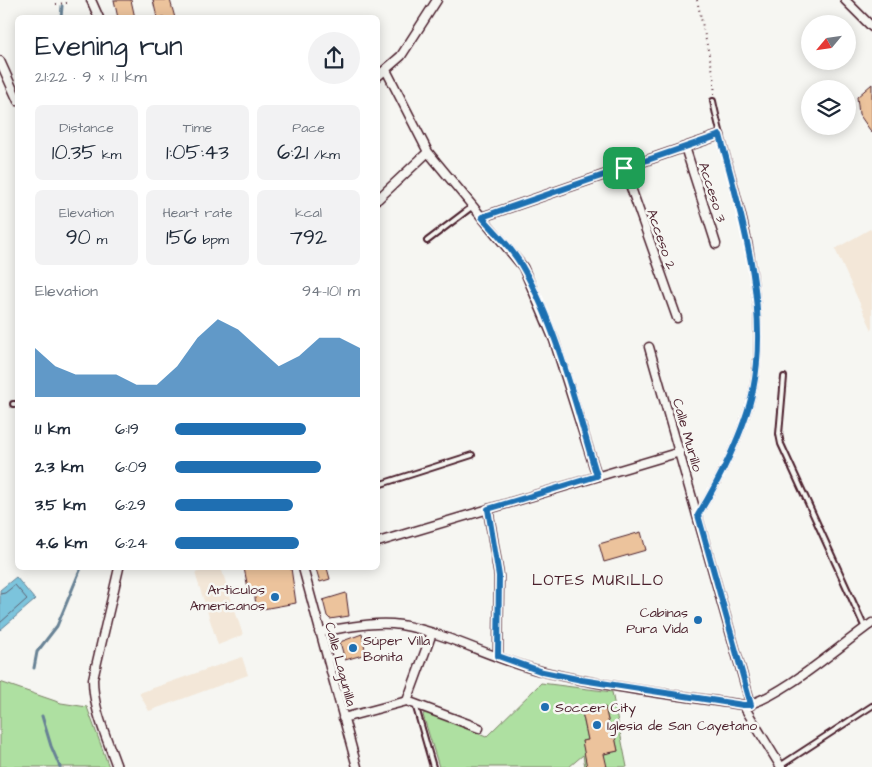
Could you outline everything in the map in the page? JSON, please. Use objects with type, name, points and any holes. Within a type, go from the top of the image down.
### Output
[{"type":"street","points":[[91,0],[98,15]]},
{"type":"street","points":[[380,74],[401,56],[437,0]]},
{"type":"street","points":[[845,0],[872,27]]},
{"type":"street","points":[[0,61],[15,94]]},
{"type":"street","points":[[386,70],[428,152],[523,267],[540,302],[557,349],[597,476]]},
{"type":"street","points":[[482,217],[720,135]]},
{"type":"street","name":"Acceso 3","points":[[685,147],[716,244]]},
{"type":"street","points":[[380,197],[428,152]]},
{"type":"street","name":"Acceso 2","points":[[624,168],[677,318]]},
{"type":"street","name":"Calle Murillo","points":[[649,347],[698,515],[747,705],[781,766]]},
{"type":"street","points":[[380,541],[680,452]]},
{"type":"street","points":[[488,509],[499,576],[498,656]]},
{"type":"street","points":[[117,767],[95,706],[93,679],[119,570]]},
{"type":"street","name":"Calle Lagunilla","points":[[303,570],[357,767]]},
{"type":"street","points":[[319,632],[371,624],[400,625],[432,633],[543,672],[582,680],[747,705],[793,682],[872,623]]},
{"type":"street","points":[[407,701],[432,633]]},
{"type":"street","points":[[342,718],[407,701],[479,728]]},
{"type":"lane","points":[[698,515],[727,461],[749,405],[755,376],[757,348],[755,289],[749,245],[712,101]]},
{"type":"lane","points":[[427,242],[473,206]]},
{"type":"lane","points":[[784,377],[779,434],[782,444],[865,628]]},
{"type":"lane","points":[[380,484],[472,455]]},
{"type":"lane","points":[[415,704],[433,767]]},
{"type":"lane","points":[[781,766],[872,706]]},
{"type":"path","points":[[697,0],[715,80],[712,101]]},
{"type":"path","points":[[56,4],[67,3]]},
{"type":"shaded area","points":[[870,229],[872,231],[872,330],[835,249]]},
{"type":"shaded area","points":[[204,570],[222,570],[243,635],[218,645],[195,573]]},
{"type":"shaded area","points":[[242,657],[248,675],[149,711],[139,693]]},
{"type":"green space","points":[[0,682],[61,703],[87,707],[109,767],[0,767]]},
{"type":"green space","name":"Soccer City","points":[[541,683],[612,692],[627,767],[585,767],[583,755],[569,767],[439,767],[423,715],[425,711],[486,737]],"holes":[[[605,707],[612,738],[615,738],[618,751],[586,758],[582,741],[588,740],[582,712]]]},
{"type":"water","points":[[16,577],[35,600],[0,630],[0,590]]},
{"type":"building","points":[[114,0],[131,0],[134,15],[117,15]]},
{"type":"building","points":[[153,0],[170,0],[174,15],[156,15]]},
{"type":"building","points":[[872,84],[872,133],[859,114],[857,97]]},
{"type":"building","points":[[641,532],[646,550],[604,562],[599,544]]},
{"type":"building","points":[[244,570],[291,570],[296,603],[257,610],[254,592],[249,593]]},
{"type":"building","points":[[316,570],[328,570],[330,579],[320,582]]},
{"type":"building","points":[[346,593],[349,616],[330,619],[327,616],[323,600]]},
{"type":"building","name":"Súper Villa Bonita","points":[[362,634],[366,654],[345,660],[340,642]]},
{"type":"building","name":"Iglesia de San Cayetano","points":[[605,707],[612,738],[615,737],[618,751],[604,754],[607,767],[587,767],[582,741],[588,740],[582,712]]},
{"type":"waterway","points":[[61,15],[62,6]]},
{"type":"waterway","points":[[34,668],[37,652],[57,626],[80,570]]},
{"type":"waterway","points":[[42,716],[60,767]]},
{"type":"place","name":"Articulos Americanos","points":[[275,597]]},
{"type":"place","name":"Cabinas Pura Vida","points":[[698,620]]},
{"type":"place","name":"Súper Villa Bonita","points":[[353,648]]},
{"type":"place","name":"Soccer City","points":[[545,707]]},
{"type":"place","name":"Iglesia de San Cayetano","points":[[597,725]]},
{"type":"district","name":"LOTES MURILLO","points":[[598,580]]},
{"type":"route","points":[[720,135],[742,214],[749,245],[755,289],[757,348],[753,390],[727,461],[708,500],[698,515],[751,705],[582,680],[543,672],[498,656],[499,576],[488,509],[597,476],[540,302],[523,267],[482,217],[624,168],[720,135]]}]
